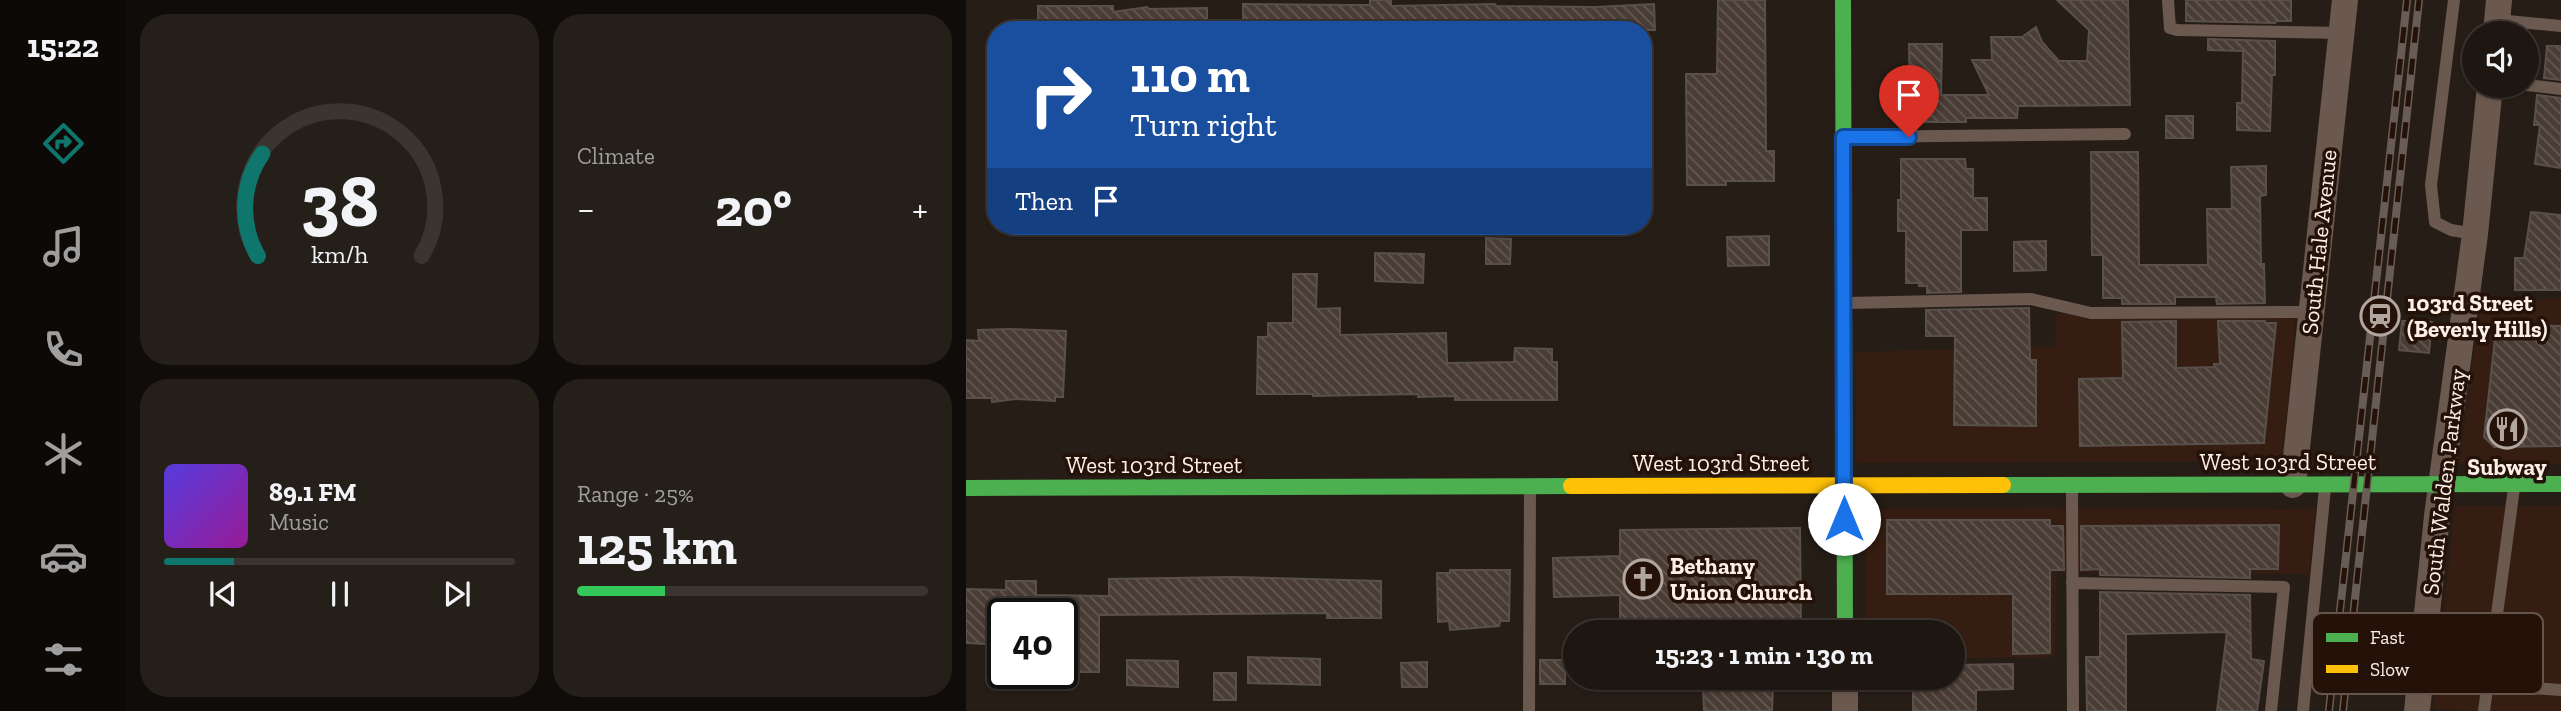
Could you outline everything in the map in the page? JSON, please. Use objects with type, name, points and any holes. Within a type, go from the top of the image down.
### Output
[{"type":"main road","points":[[1843,0],[1845,620]]},
{"type":"main road","name":"West 103rd Street","points":[[966,488],[2561,484]]},
{"type":"street","name":"South Hale Avenue","points":[[2293,485],[2345,0]]},
{"type":"street","name":"South Walden Parkway","points":[[2428,613],[2441,484],[2475,233],[2489,98]]},
{"type":"street","points":[[1845,690],[1845,711]]},
{"type":"lane","points":[[2168,0],[2170,28],[2177,30],[2342,33]]},
{"type":"lane","points":[[2454,0],[2431,185],[2432,209],[2435,222],[2451,230],[2475,233]]},
{"type":"lane","points":[[2497,18],[2561,26]]},
{"type":"lane","points":[[2539,86],[2561,89]]},
{"type":"lane","points":[[1843,137],[2125,134]]},
{"type":"lane","points":[[1843,303],[2031,299],[2091,313],[2311,312]]},
{"type":"lane","points":[[2313,613],[2326,484]]},
{"type":"lane","points":[[2498,613],[2515,484]]},
{"type":"lane","points":[[2072,485],[2073,711]]},
{"type":"lane","points":[[1529,711],[1530,486]]},
{"type":"lane","points":[[2072,583],[2284,587],[2271,711]]},
{"type":"lane","points":[[2303,711],[2312,622]]},
{"type":"lane","points":[[2543,689],[2561,690]]},
{"type":"shaded area","points":[[2481,299],[2561,299],[2561,464],[2459,464]]},
{"type":"shaded area","points":[[2056,314],[2296,314],[2282,461],[1856,463],[1855,352],[2055,347]]},
{"type":"shaded area","points":[[2455,506],[2561,506],[2561,711],[2462,711],[2433,708],[2435,694],[2543,694],[2543,613],[2443,613]]},
{"type":"shaded area","points":[[1866,509],[2316,509],[2309,574],[2056,572],[2055,657],[1965,658],[1965,620],[1866,620]]},
{"type":"building","points":[[1370,0],[1391,0],[1391,6],[1495,4],[1595,7],[1654,4],[1655,30],[1652,30],[1652,21],[1243,21],[1243,4],[1370,5]]},
{"type":"building","points":[[1718,0],[1765,0],[1766,151],[1774,151],[1774,181],[1726,181],[1726,185],[1687,185],[1686,74],[1717,74]]},
{"type":"building","points":[[2057,0],[2128,0],[2130,105],[2018,106],[2017,118],[1910,122],[1909,44],[1942,44],[1941,95],[1989,95],[1972,60],[1992,60],[1991,37],[2022,37],[2036,27],[2042,42],[2059,61],[2087,61],[2089,30]]},
{"type":"building","points":[[2186,0],[2291,0],[2291,21],[2186,21]]},
{"type":"building","points":[[1038,6],[1113,6],[1113,12],[1147,7],[1207,8],[1207,21],[1038,21]]},
{"type":"building","points":[[2208,39],[2275,41],[2270,131],[2237,130],[2237,103],[2242,103],[2243,51],[2208,50]]},
{"type":"building","points":[[2547,46],[2561,46],[2561,80],[2544,78]]},
{"type":"building","points":[[2539,95],[2561,98],[2561,168],[2535,164],[2540,125],[2534,125]]},
{"type":"building","points":[[2166,116],[2193,116],[2193,138],[2166,138]]},
{"type":"building","points":[[2091,152],[2138,152],[2139,265],[2208,265],[2207,209],[2232,209],[2231,167],[2266,166],[2266,195],[2260,196],[2261,264],[2264,264],[2265,303],[2217,304],[2216,297],[2175,297],[2175,304],[2122,304],[2122,298],[2103,298],[2103,255],[2092,255]]},
{"type":"building","points":[[1901,159],[1965,159],[1966,169],[1973,169],[1973,198],[1987,198],[1987,230],[1961,230],[1961,292],[1927,293],[1927,286],[1906,283],[1906,231],[1898,231]]},
{"type":"building","points":[[2531,212],[2561,215],[2561,290],[2515,290],[2515,258],[2524,258]]},
{"type":"building","points":[[1769,236],[1769,265],[1728,266],[1727,237]]},
{"type":"building","points":[[1486,238],[1511,239],[1510,264],[1486,264]]},
{"type":"building","points":[[2046,241],[2046,270],[2014,271],[2014,242]]},
{"type":"building","points":[[1375,253],[1424,254],[1423,283],[1375,281]]},
{"type":"building","points":[[1293,274],[1317,274],[1316,309],[1340,308],[1340,335],[1446,333],[1447,363],[1514,362],[1515,348],[1552,349],[1552,362],[1557,362],[1557,400],[1455,400],[1455,396],[1418,397],[1418,394],[1257,394],[1258,337],[1268,337],[1268,323],[1293,323]]},
{"type":"building","points":[[2029,308],[2030,360],[2036,360],[2036,426],[1954,425],[1955,336],[1926,336],[1926,310]]},
{"type":"building","points":[[2176,321],[2176,368],[2214,367],[2214,364],[2220,364],[2218,321],[2276,323],[2264,443],[2080,446],[2079,379],[2123,378],[2122,322]]},
{"type":"building","points":[[2402,321],[2432,322],[2429,353],[2399,350]]},
{"type":"building","points":[[2526,325],[2561,326],[2561,446],[2494,447],[2484,437],[2495,338],[2524,341]]},
{"type":"building","points":[[978,330],[1066,331],[1063,397],[1055,397],[1055,401],[1015,399],[992,402],[992,398],[966,398],[966,340],[979,341]]},
{"type":"building","points":[[1887,520],[2050,520],[2050,526],[2063,526],[2064,570],[2050,570],[2050,653],[2013,654],[2013,594],[1887,594]]},
{"type":"building","points":[[2279,525],[2278,569],[2250,569],[2250,578],[2100,575],[2100,569],[2081,570],[2081,526]]},
{"type":"building","points":[[1800,528],[1801,620],[1620,620],[1620,595],[1554,597],[1553,558],[1620,556],[1620,530]]},
{"type":"building","points":[[1450,570],[1510,570],[1509,621],[1500,621],[1499,626],[1450,630],[1449,621],[1438,622],[1437,573],[1450,573]]},
{"type":"building","points":[[1232,577],[1381,581],[1381,618],[1327,618],[1327,613],[1099,615],[1099,672],[1078,672],[1078,598],[987,598],[986,644],[966,643],[966,589],[1006,590],[1006,581],[1036,581],[1036,595],[1109,596],[1109,579]]},
{"type":"building","points":[[2100,592],[2250,595],[2251,659],[2264,661],[2257,711],[2217,711],[2227,632],[2126,634],[2126,711],[2087,711],[2086,657],[2100,657]]},
{"type":"building","points":[[1248,657],[1320,659],[1320,685],[1248,683]]},
{"type":"building","points":[[1127,660],[1178,661],[1178,687],[1127,685]]},
{"type":"building","points":[[1540,660],[1563,660],[1563,684],[1540,684]]},
{"type":"building","points":[[1427,662],[1427,687],[1402,687],[1401,663]]},
{"type":"building","points":[[2013,664],[2013,689],[1976,690],[1976,711],[1913,711],[1913,690],[1965,690],[1965,665]]},
{"type":"building","points":[[1214,673],[1236,673],[1236,700],[1214,700]]},
{"type":"building","points":[[1703,690],[1773,690],[1772,711],[1704,711]]},
{"type":"railway","points":[[2340,613],[2407,0]]},
{"type":"railway","points":[[2353,613],[2419,0]]},
{"type":"railway","points":[[2329,711],[2331,694]]},
{"type":"railway","points":[[2343,711],[2345,694]]},
{"type":"traffic: fast","points":[[1843,0],[1845,620]]},
{"type":"traffic: fast","points":[[2003,485],[2561,484]]},
{"type":"traffic: fast","points":[[966,488],[1571,486]]},
{"type":"traffic: slow","points":[[1571,486],[2003,485]]},
{"type":"place","name":"103rd Street (Beverly Hills)","points":[[2380,316]]},
{"type":"place","name":"Subway","points":[[2507,429]]},
{"type":"place","name":"Bethany Union Church","points":[[1643,579]]},
{"type":"route","points":[[1844,519],[1843,137],[1909,137]]}]
